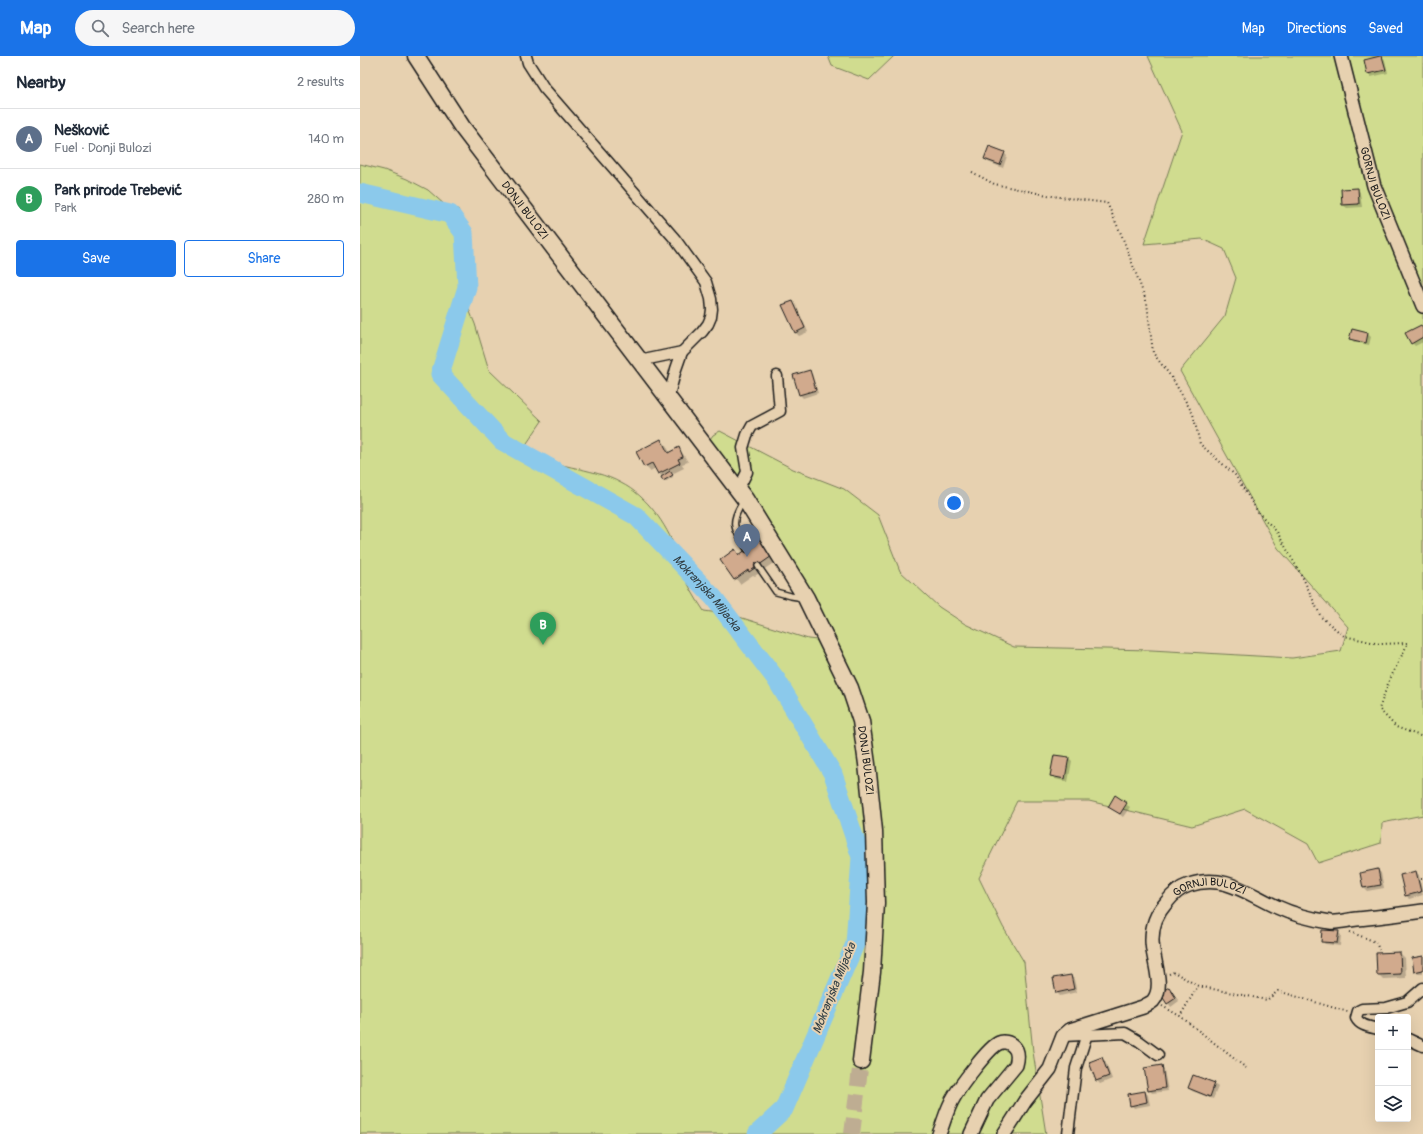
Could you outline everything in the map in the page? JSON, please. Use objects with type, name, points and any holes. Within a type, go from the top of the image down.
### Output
[{"type":"main road","name":"DONJI BULOZI","points":[[416,56],[462,127],[742,495],[806,598],[850,688],[861,721],[874,831],[876,902],[872,972],[861,1061]]},
{"type":"street","points":[[526,56],[528,63],[544,88],[675,239],[706,282],[711,299],[711,317],[702,332],[682,352],[668,399]]},
{"type":"street","name":"GORNJI BULOZI","points":[[1341,56],[1374,186],[1423,306]]},
{"type":"street","points":[[640,361],[682,352]]},
{"type":"street","points":[[742,495],[746,472],[743,448],[747,435],[752,426],[780,411],[777,376]]},
{"type":"street","name":"GORNJI BULOZI","points":[[1153,1001],[1158,986],[1152,938],[1154,924],[1158,912],[1167,901],[1178,890],[1187,885],[1198,882],[1224,882],[1301,917],[1332,922],[1423,911]]},
{"type":"street","points":[[1375,1028],[1360,1024],[1356,1018],[1358,1011],[1362,1009],[1386,1008],[1407,1002],[1423,988]]},
{"type":"street","points":[[1004,1134],[1025,1101],[1050,1069],[1063,1036],[1070,1030],[1143,1007],[1153,1001]]},
{"type":"street","points":[[1063,1036],[1125,1033],[1158,1055]]},
{"type":"street","points":[[1068,1134],[1076,1068],[1087,1034]]},
{"type":"street","points":[[1411,1040],[1423,1046]]},
{"type":"street","points":[[939,1134],[953,1098],[967,1078],[991,1049],[999,1042],[1008,1042],[1017,1051],[1018,1059],[1016,1065],[987,1100],[971,1134]]},
{"type":"lane","points":[[742,495],[734,522],[736,532],[747,549]]},
{"type":"lane","points":[[758,566],[776,592],[806,598]]},
{"type":"path","points":[[972,172],[994,184],[1052,196],[1107,203],[1122,236],[1147,303],[1153,354],[1172,378],[1193,414],[1200,444],[1236,475],[1258,512],[1277,532],[1303,578],[1321,617],[1344,636],[1380,644],[1408,643],[1389,681],[1379,709],[1396,728],[1423,737]]},
{"type":"path","points":[[1348,931],[1376,942],[1379,950]]},
{"type":"path","points":[[1158,977],[1174,972],[1198,986],[1267,1000],[1278,991],[1357,1015]]},
{"type":"path","points":[[1180,1016],[1198,986]]},
{"type":"path","points":[[1153,1001],[1180,1016],[1246,1068]]},
{"type":"green space","points":[[828,56],[894,56],[869,80],[832,66]]},
{"type":"green space","points":[[1148,56],[1423,56],[1423,815],[1382,823],[1381,843],[1318,863],[1308,844],[1245,809],[1192,826],[1089,801],[1017,801],[979,878],[1003,927],[1024,962],[1033,1052],[1046,1134],[360,1134],[360,164],[384,170],[407,179],[428,190],[445,205],[458,209],[464,223],[463,232],[468,246],[470,260],[468,280],[464,297],[475,324],[489,370],[542,421],[523,449],[534,456],[546,460],[609,477],[639,495],[647,503],[667,530],[677,553],[684,576],[704,611],[733,615],[808,639],[822,639],[796,583],[702,450],[713,435],[720,431],[793,469],[844,489],[878,515],[900,571],[939,607],[965,624],[1014,647],[1151,650],[1292,658],[1341,651],[1348,627],[1278,548],[1180,371],[1225,316],[1236,278],[1224,249],[1202,239],[1144,244],[1182,131]]},
{"type":"building","points":[[1382,56],[1386,70],[1367,74],[1364,60]]},
{"type":"building","points":[[989,146],[1005,152],[1000,165],[984,159]]},
{"type":"building","points":[[1358,188],[1359,204],[1342,205],[1341,189]]},
{"type":"building","points":[[793,301],[805,328],[795,333],[782,305]]},
{"type":"building","points":[[1421,325],[1423,329],[1423,337],[1411,344],[1405,333]]},
{"type":"building","points":[[1352,329],[1368,333],[1366,343],[1349,339]]},
{"type":"building","points":[[810,370],[816,390],[799,395],[793,375]]},
{"type":"building","points":[[661,439],[668,453],[679,447],[683,457],[678,459],[680,463],[658,474],[652,463],[644,467],[636,452]]},
{"type":"building","points":[[670,471],[673,475],[663,481],[661,477]]},
{"type":"building","points":[[763,537],[775,554],[749,572],[748,570],[734,580],[720,560],[735,549],[739,555]]},
{"type":"building","points":[[1054,755],[1069,757],[1065,779],[1050,776]]},
{"type":"building","points":[[1115,795],[1127,803],[1120,814],[1108,807]]},
{"type":"building","points":[[1378,869],[1381,885],[1363,888],[1360,873]]},
{"type":"building","points":[[1416,871],[1421,892],[1405,896],[1400,875]]},
{"type":"building","points":[[1322,930],[1339,931],[1337,943],[1321,942]]},
{"type":"building","points":[[1400,952],[1401,974],[1377,975],[1376,953]]},
{"type":"building","points":[[1423,956],[1423,970],[1414,972],[1412,958]]},
{"type":"building","points":[[1071,975],[1074,989],[1056,993],[1053,978]]},
{"type":"building","points":[[1169,987],[1176,998],[1167,1004],[1160,993]]},
{"type":"building","points":[[1102,1057],[1109,1076],[1096,1081],[1089,1062]]},
{"type":"building","points":[[1162,1065],[1165,1088],[1148,1091],[1144,1068]]},
{"type":"building","points":[[1193,1075],[1215,1083],[1210,1097],[1188,1088]]},
{"type":"building","points":[[1145,1091],[1147,1102],[1130,1106],[1128,1094]]},
{"type":"waterway","name":"Mokranjska Miljacka","points":[[360,193],[450,214],[464,233],[467,287],[440,374],[502,441],[636,516],[714,598],[776,679],[833,774],[861,857],[855,944],[784,1109],[757,1134]]},
{"type":"tunnel","points":[[852,1134],[861,1061]]},
{"type":"place","name":"Nešković","points":[[747,557]]},
{"type":"place","name":"Park prirode Trebević","points":[[543,645]]}]
